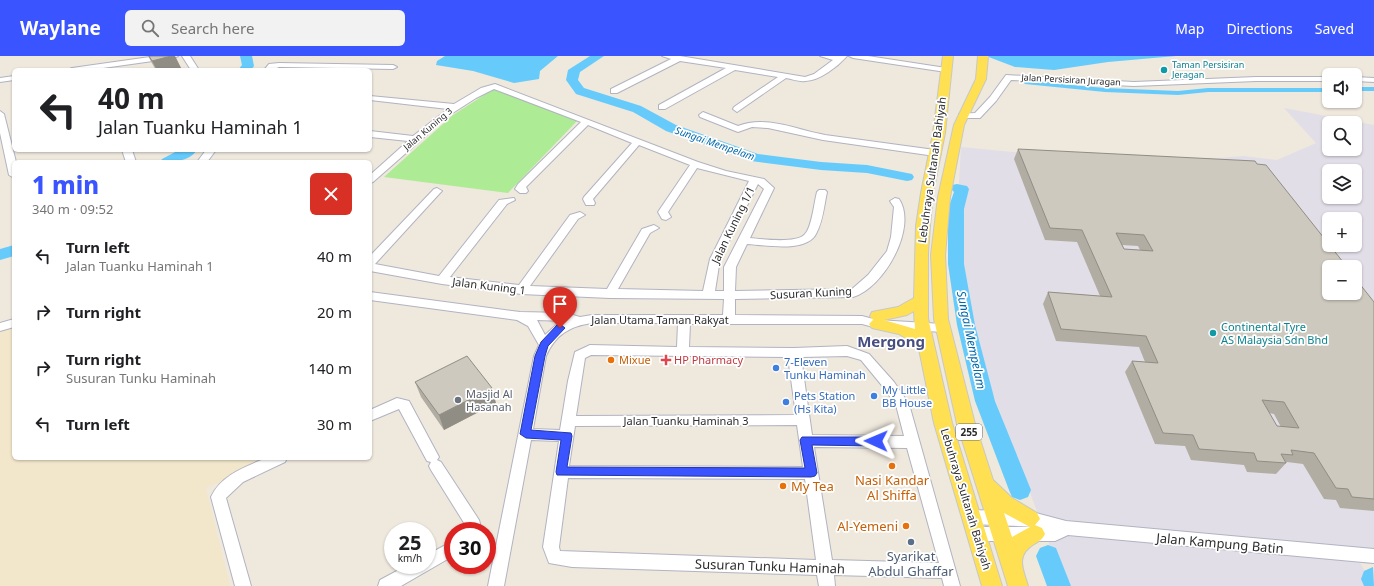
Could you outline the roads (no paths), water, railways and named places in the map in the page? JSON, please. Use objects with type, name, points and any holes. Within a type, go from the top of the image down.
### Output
[{"type":"main road","name":"Lebuhraya Sultanah Bahiyah","points":[[947,62],[932,175],[927,193],[921,253],[920,301],[926,347],[943,424],[992,586]]},
{"type":"main road","name":"Lebuhraya Sultanah Bahiyah","points":[[983,62],[979,83],[958,125],[949,179],[944,197],[938,255],[942,323],[966,424],[1015,577]]},
{"type":"main road","points":[[877,320],[902,311],[920,301]]},
{"type":"main road","points":[[877,320],[911,332],[926,347]]},
{"type":"main road","points":[[984,481],[1005,504],[1032,527],[1016,545],[1012,556],[1015,577]]},
{"type":"street","points":[[84,68],[174,56]]},
{"type":"street","points":[[186,56],[194,68]]},
{"type":"street","points":[[666,56],[797,79],[812,78],[817,76],[842,57]]},
{"type":"street","points":[[824,56],[842,57]]},
{"type":"street","points":[[853,56],[947,62]]},
{"type":"street","points":[[614,91],[679,58]]},
{"type":"street","points":[[270,68],[279,64],[393,67]]},
{"type":"street","points":[[662,107],[732,68]]},
{"type":"street","points":[[737,109],[784,77]]},
{"type":"street","name":"Jalan Persisiran Juragan","points":[[962,116],[979,115],[1009,77],[1095,83],[1174,83],[1256,79],[1322,79]]},
{"type":"street","points":[[0,80],[12,78]]},
{"type":"street","points":[[1362,79],[1374,80]]},
{"type":"street","name":"Jalan Kuning 3","points":[[372,176],[454,107],[491,87],[513,92],[586,122]]},
{"type":"street","points":[[372,98],[454,107]]},
{"type":"street","points":[[0,114],[12,166]]},
{"type":"street","points":[[703,115],[738,129],[751,124],[768,125],[823,137],[935,153]]},
{"type":"street","points":[[523,191],[520,189],[521,186],[586,122],[695,164],[763,182],[769,188],[730,267],[729,320]]},
{"type":"street","points":[[372,134],[415,139]]},
{"type":"street","points":[[590,203],[588,199],[638,141]]},
{"type":"street","points":[[666,217],[663,212],[695,164]]},
{"type":"street","name":"Jalan Kuning 1/1","points":[[708,295],[715,259],[755,180]]},
{"type":"street","points":[[372,261],[437,191]]},
{"type":"street","points":[[743,241],[795,243],[806,239],[812,232],[822,192]]},
{"type":"street","points":[[442,280],[503,202],[510,200]]},
{"type":"street","name":"Susuran Kuning","points":[[730,295],[845,294],[859,290],[886,263],[894,248],[899,207],[895,201]]},
{"type":"street","points":[[521,290],[574,217],[580,215]]},
{"type":"street","points":[[610,294],[650,229]]},
{"type":"street","name":"Jalan Kuning 1","points":[[372,267],[442,280],[521,290],[610,294],[730,295]]},
{"type":"street","points":[[372,296],[520,316],[566,317],[578,320]]},
{"type":"street","points":[[520,316],[532,323],[544,344]]},
{"type":"street","name":"Jalan Utama Taman Rakyat","points":[[496,586],[540,356],[544,344],[560,328],[578,320],[877,320],[942,323]]},
{"type":"street","points":[[684,320],[683,351],[794,353],[825,568],[826,586]]},
{"type":"street","points":[[0,327],[12,324]]},
{"type":"street","name":"Susuran Tunku Haminah","points":[[683,351],[590,350],[579,355],[551,547],[555,558],[572,560],[825,568],[950,579],[902,404],[889,385],[865,358],[857,354],[846,352],[794,353]]},
{"type":"street","points":[[372,415],[397,403],[404,405],[434,462],[472,522]]},
{"type":"street","name":"Jalan Tuanku Haminah 3","points":[[526,434],[568,428],[803,420]]},
{"type":"street","points":[[806,440],[913,442]]},
{"type":"street","points":[[243,586],[218,497],[223,489],[231,482],[276,460]]},
{"type":"street","points":[[561,472],[811,473]]},
{"type":"street","name":"Jalan Kampung Batin","points":[[974,525],[1032,527],[1055,534],[1066,528],[1374,556]]},
{"type":"street","points":[[386,586],[407,574]]},
{"type":"water","points":[[445,56],[558,56],[540,71],[539,79],[514,83],[473,71],[436,65],[437,61]]},
{"type":"water","points":[[986,56],[1176,56],[1108,62],[1054,70],[1015,67]]},
{"type":"waterway","points":[[246,56],[248,66],[246,68]]},
{"type":"waterway","name":"Sungai Mempelam","points":[[598,56],[574,70],[572,80],[580,91],[637,109],[671,128],[756,158],[821,166],[867,169],[907,177]]},
{"type":"waterway","points":[[1027,83],[1105,90],[1178,93],[1208,90],[1322,90]]},
{"type":"waterway","points":[[1362,89],[1374,89]]},
{"type":"waterway","points":[[171,160],[186,152]]},
{"type":"waterway","name":"Sungai Mempelam","points":[[957,188],[962,189],[956,209],[956,264],[966,325],[985,401],[1020,490]]},
{"type":"waterway","points":[[0,255],[12,251]]},
{"type":"waterway","name":"Sungai Mempelam","points":[[1048,556],[1059,586]]},
{"type":"place","name":"Taman Persisiran Jeragan","points":[[1164,70]]},
{"type":"place","name":"Continental Tyre AS Malaysia Sdn Bhd","points":[[1213,333]]},
{"type":"place","name":"Mixue","points":[[611,360]]},
{"type":"place","name":"HP Pharmacy","points":[[666,360]]},
{"type":"place","name":"7-Eleven Tunku Haminah","points":[[776,368]]},
{"type":"place","name":"My Little BB House","points":[[874,396]]},
{"type":"place","name":"Masjid Al Hasanah","points":[[458,400]]},
{"type":"place","name":"Pets Station (Hs Kita)","points":[[786,402]]},
{"type":"place","name":"Nasi Kandar Al Shiffa","points":[[892,466]]},
{"type":"place","name":"My Tea","points":[[783,486]]},
{"type":"place","name":"Al-Yemeni","points":[[906,526]]},
{"type":"place","name":"Syarikat Abdul Ghaffar","points":[[911,542]]},
{"type":"district","name":"Mergong","points":[[891,342]]}]
